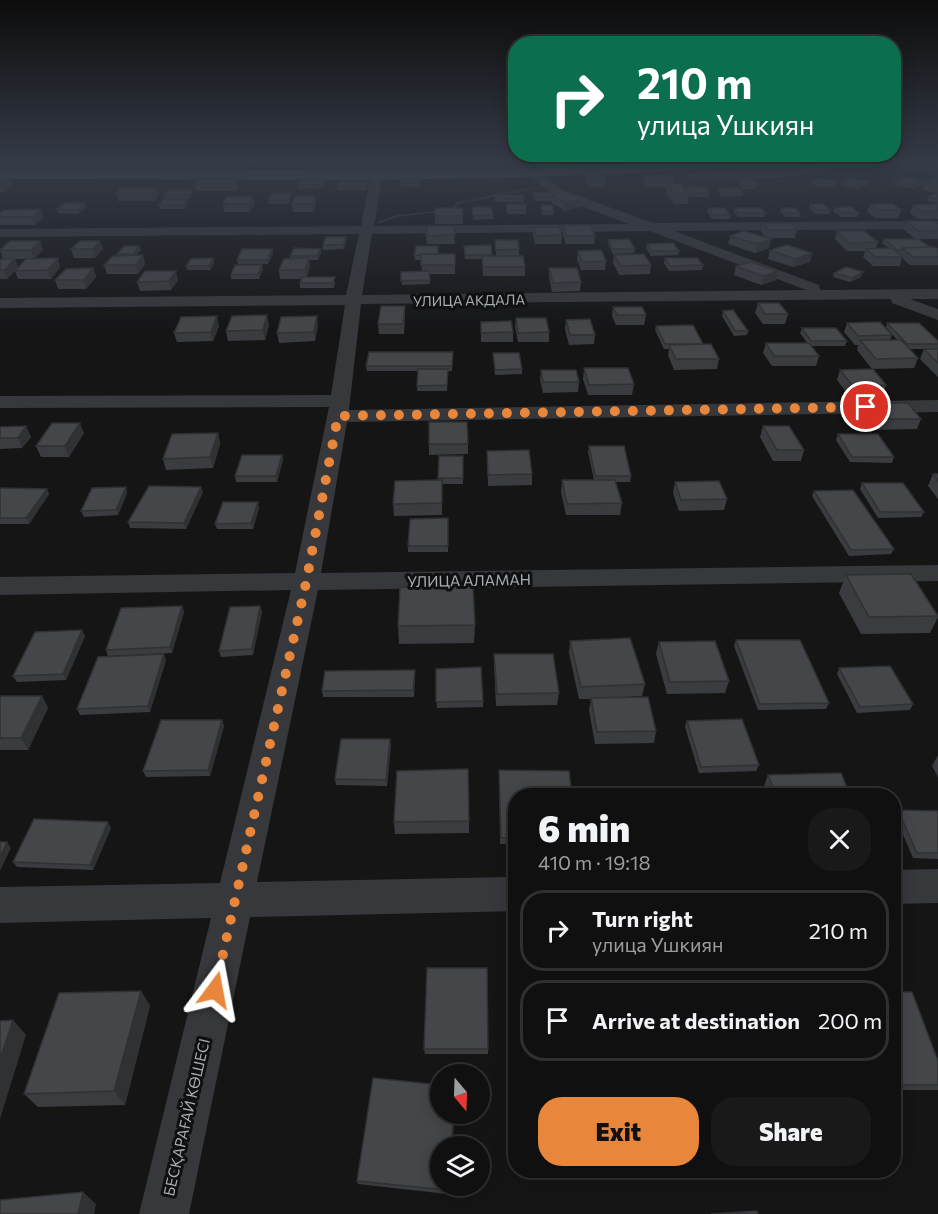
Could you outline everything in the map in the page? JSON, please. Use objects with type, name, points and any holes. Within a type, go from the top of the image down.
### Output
[{"type":"street","name":"БЕСҚАРАҒАЙ КӨШЕСІ","points":[[164,1214],[306,583],[339,409],[353,302],[368,218]]},
{"type":"street","points":[[624,218],[828,293]]},
{"type":"street","points":[[0,233],[938,225]]},
{"type":"street","name":"УЛИЦА АКДАЛА","points":[[0,303],[353,302],[828,293],[938,294]]},
{"type":"street","points":[[883,294],[938,315]]},
{"type":"street","points":[[0,402],[339,409],[938,406]]},
{"type":"street","name":"УЛИЦА АЛАМАН","points":[[0,586],[938,573]]},
{"type":"street","points":[[901,887],[938,886]]},
{"type":"street","points":[[0,905],[508,894]]},
{"type":"building","points":[[906,221],[934,221],[938,224],[938,231],[919,231]]},
{"type":"building","points":[[763,223],[791,223],[797,230],[769,230]]},
{"type":"building","points":[[563,225],[591,225],[595,236],[567,236]]},
{"type":"building","points":[[427,226],[454,226],[455,235],[426,236]]},
{"type":"building","points":[[534,227],[559,227],[562,235],[536,236]]},
{"type":"building","points":[[744,231],[771,239],[757,244],[730,236]]},
{"type":"building","points":[[837,231],[864,231],[878,242],[849,243]]},
{"type":"building","points":[[326,237],[346,237],[343,245],[323,245]]},
{"type":"building","points":[[629,239],[635,249],[613,249],[608,240]]},
{"type":"building","points":[[884,239],[918,239],[930,247],[897,250]]},
{"type":"building","points":[[495,240],[518,240],[519,249],[496,250]]},
{"type":"building","points":[[10,241],[40,241],[31,250],[0,250]]},
{"type":"building","points":[[80,241],[100,241],[93,249],[71,249]]},
{"type":"building","points":[[673,243],[679,251],[651,251],[647,244]]},
{"type":"building","points":[[491,245],[492,255],[465,255],[464,246]]},
{"type":"building","points":[[787,245],[812,253],[795,259],[770,250]]},
{"type":"building","points":[[124,246],[139,246],[133,254],[117,254]]},
{"type":"building","points":[[416,246],[438,246],[438,254],[414,255]]},
{"type":"building","points":[[935,247],[938,249],[938,257],[913,257],[902,248]]},
{"type":"building","points":[[294,248],[321,249],[317,256],[290,256]]},
{"type":"building","points":[[892,248],[903,257],[876,257],[866,249]]},
{"type":"building","points":[[242,249],[272,249],[268,260],[237,260]]},
{"type":"building","points":[[601,250],[606,261],[582,262],[578,251]]},
{"type":"building","points":[[421,254],[455,254],[455,265],[421,265]]},
{"type":"building","points":[[644,254],[651,265],[621,266],[614,255]]},
{"type":"building","points":[[143,255],[136,265],[104,265],[113,256]]},
{"type":"building","points":[[482,256],[523,256],[525,267],[483,267]]},
{"type":"building","points":[[58,258],[48,270],[15,271],[26,259]]},
{"type":"building","points":[[213,258],[209,266],[186,266],[191,259]]},
{"type":"building","points":[[309,258],[305,270],[279,270],[284,259]]},
{"type":"building","points":[[665,258],[697,258],[703,265],[670,266]]},
{"type":"building","points":[[0,259],[15,259],[4,270],[0,270]]},
{"type":"building","points":[[751,262],[778,271],[763,276],[736,266]]},
{"type":"building","points":[[235,265],[262,265],[258,274],[231,275]]},
{"type":"building","points":[[846,267],[863,272],[852,278],[834,273]]},
{"type":"building","points":[[93,268],[84,280],[55,280],[66,269]]},
{"type":"building","points":[[549,268],[577,268],[581,282],[553,283]]},
{"type":"building","points":[[145,271],[176,271],[169,281],[137,282]]},
{"type":"building","points":[[429,271],[430,280],[401,281],[401,272]]},
{"type":"building","points":[[302,277],[335,277],[333,283],[300,283]]},
{"type":"building","points":[[758,303],[779,303],[788,314],[765,314]]},
{"type":"building","points":[[381,306],[405,306],[403,324],[378,324]]},
{"type":"building","points":[[613,307],[642,307],[646,315],[617,315]]},
{"type":"building","points":[[733,310],[748,331],[735,331],[723,311]]},
{"type":"building","points":[[267,315],[263,330],[226,331],[232,316]]},
{"type":"building","points":[[217,316],[211,332],[174,333],[181,317]]},
{"type":"building","points":[[317,316],[314,332],[277,333],[281,317]]},
{"type":"building","points":[[516,318],[546,318],[549,332],[518,333]]},
{"type":"building","points":[[590,319],[595,335],[570,335],[566,320]]},
{"type":"building","points":[[511,321],[513,332],[481,333],[481,322]]},
{"type":"building","points":[[880,322],[892,335],[858,336],[847,323]]},
{"type":"building","points":[[887,323],[919,323],[938,341],[938,344],[907,344]]},
{"type":"building","points":[[693,325],[703,344],[665,344],[656,326]]},
{"type":"building","points":[[802,328],[836,328],[847,341],[811,341]]},
{"type":"building","points":[[860,340],[901,340],[918,358],[876,359]]},
{"type":"building","points":[[766,343],[809,343],[819,356],[774,356]]},
{"type":"building","points":[[711,344],[719,359],[676,359],[669,345]]},
{"type":"building","points":[[924,349],[938,349],[938,363]]},
{"type":"building","points":[[369,352],[453,352],[452,366],[366,366]]},
{"type":"building","points":[[493,353],[519,353],[522,369],[495,370]]},
{"type":"building","points":[[584,368],[628,368],[634,384],[589,385]]},
{"type":"building","points":[[418,369],[448,369],[447,385],[417,386]]},
{"type":"building","points":[[873,369],[886,385],[853,386],[840,370]]},
{"type":"building","points":[[541,370],[576,370],[579,382],[543,382]]},
{"type":"building","points":[[862,403],[908,403],[921,419],[874,419]]},
{"type":"building","points":[[429,422],[467,422],[468,444],[429,444]]},
{"type":"building","points":[[52,423],[80,423],[65,446],[36,446]]},
{"type":"building","points":[[26,426],[18,438],[0,438],[0,427]]},
{"type":"building","points":[[763,426],[789,426],[804,450],[777,450]]},
{"type":"building","points":[[218,433],[210,457],[163,459],[172,434]]},
{"type":"building","points":[[838,434],[878,434],[894,457],[852,457]]},
{"type":"building","points":[[589,446],[624,446],[631,476],[595,476]]},
{"type":"building","points":[[529,450],[532,474],[488,475],[487,451]]},
{"type":"building","points":[[242,455],[282,455],[276,476],[235,476]]},
{"type":"building","points":[[439,456],[463,456],[463,478],[438,478]]},
{"type":"building","points":[[442,480],[442,503],[393,504],[395,481]]},
{"type":"building","points":[[562,480],[615,480],[622,503],[567,504]]},
{"type":"building","points":[[719,481],[727,499],[681,500],[675,482]]},
{"type":"building","points":[[862,483],[903,483],[924,512],[880,512]]},
{"type":"building","points":[[149,486],[201,487],[184,523],[128,522]]},
{"type":"building","points":[[126,487],[116,510],[81,511],[92,488]]},
{"type":"building","points":[[0,488],[47,489],[26,518],[0,518]]},
{"type":"building","points":[[853,490],[894,549],[851,550],[814,491]]},
{"type":"building","points":[[223,502],[258,502],[251,523],[215,524]]},
{"type":"building","points":[[448,518],[448,546],[408,546],[410,519]]},
{"type":"building","points":[[911,574],[938,616],[869,617],[846,575]]},
{"type":"building","points":[[473,586],[475,625],[398,626],[400,587]]},
{"type":"building","points":[[182,606],[170,647],[106,650],[121,608]]},
{"type":"building","points":[[260,606],[252,649],[219,651],[230,607]]},
{"type":"building","points":[[82,630],[63,674],[13,676],[35,632]]},
{"type":"building","points":[[630,638],[645,684],[581,687],[570,641]]},
{"type":"building","points":[[736,640],[800,640],[829,703],[760,704]]},
{"type":"building","points":[[715,641],[729,681],[670,682],[659,642]]},
{"type":"building","points":[[164,654],[148,706],[77,709],[98,657]]},
{"type":"building","points":[[494,654],[553,654],[559,693],[497,694]]},
{"type":"building","points":[[890,666],[913,704],[860,707],[839,668]]},
{"type":"building","points":[[481,667],[483,701],[436,702],[436,669]]},
{"type":"building","points":[[415,670],[413,690],[322,691],[325,671]]},
{"type":"building","points":[[0,696],[42,696],[21,738],[0,738]]},
{"type":"building","points":[[648,697],[656,731],[597,732],[591,698]]},
{"type":"building","points":[[742,719],[759,765],[701,767],[687,721]]},
{"type":"building","points":[[161,720],[222,720],[208,770],[143,771]]},
{"type":"building","points":[[341,739],[390,739],[386,780],[335,779]]},
{"type":"building","points":[[468,769],[469,821],[394,822],[397,771]]},
{"type":"building","points":[[499,770],[569,771],[571,788],[508,788],[508,838],[501,838]]},
{"type":"building","points":[[841,773],[847,788],[773,788],[768,775]]},
{"type":"building","points":[[901,810],[938,811],[938,853],[917,853],[901,817]]},
{"type":"building","points":[[34,819],[108,822],[90,865],[13,862]]},
{"type":"building","points":[[0,842],[7,842],[0,857]]},
{"type":"building","points":[[427,968],[487,968],[488,1049],[424,1049]]},
{"type":"building","points":[[141,991],[114,1091],[24,1094],[59,993]]},
{"type":"building","points":[[901,992],[912,992],[938,1061],[938,1085],[901,1085]]},
{"type":"building","points":[[13,1020],[0,1059],[0,1021]]},
{"type":"building","points":[[373,1078],[430,1084],[430,1124],[453,1124],[452,1136],[430,1136],[430,1188],[357,1181]]},
{"type":"building","points":[[83,1192],[78,1214],[0,1214],[0,1200]]},
{"type":"building","points":[[757,1211],[758,1214],[711,1214]]},
{"type":"waterway","points":[[379,222],[392,218]]},
{"type":"route","points":[[215,990],[306,583],[338,416],[866,407]]}]
